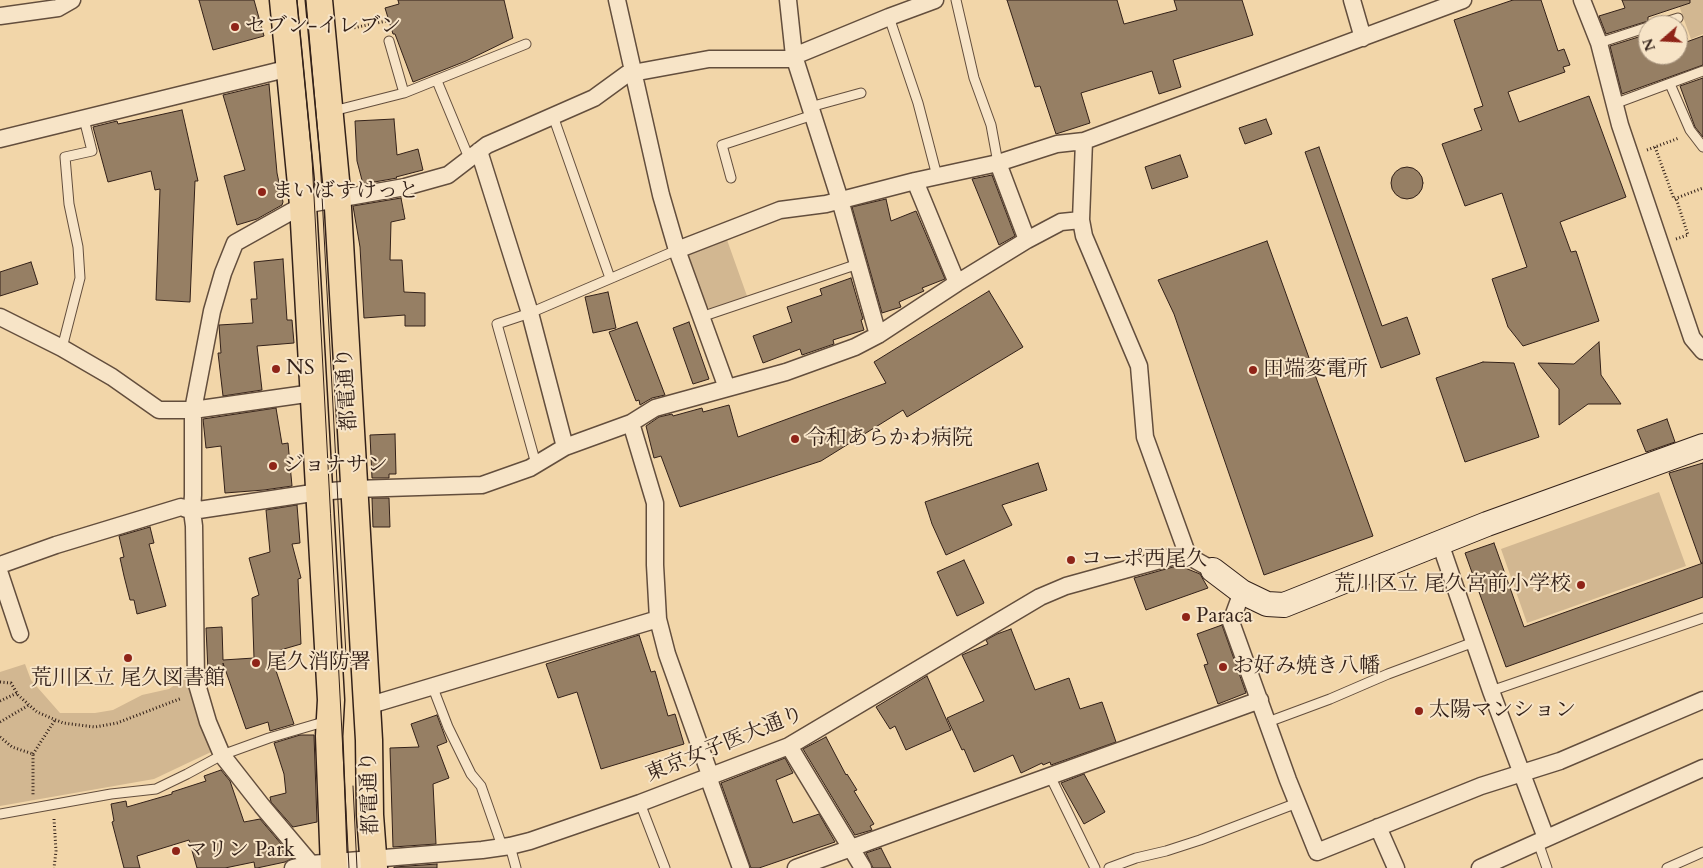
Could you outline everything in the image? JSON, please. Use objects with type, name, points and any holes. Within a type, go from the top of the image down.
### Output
[{"type":"main road","name":"都電通り","points":[[283,0],[303,205],[331,700],[326,865]]},
{"type":"main road","name":"都電通り","points":[[319,0],[337,198],[355,489],[374,863]]},
{"type":"street","points":[[0,16],[58,8],[72,0]]},
{"type":"street","points":[[617,0],[661,195],[677,250],[727,388]]},
{"type":"street","points":[[788,0],[794,56],[840,200],[878,335]]},
{"type":"street","points":[[326,865],[262,806],[222,755],[208,722],[196,681],[194,526],[192,511],[193,410],[212,311],[222,273],[235,244],[303,205],[404,187],[448,175],[486,145],[594,98],[633,72],[709,59],[787,59],[935,0]]},
{"type":"street","points":[[1352,0],[1363,38]]},
{"type":"street","points":[[677,250],[780,210],[826,204],[915,181],[998,163],[1058,144],[1084,141],[1463,0]]},
{"type":"street","points":[[1582,0],[1599,44],[1614,104],[1630,156],[1692,338],[1701,345]]},
{"type":"street","points":[[0,139],[290,68]]},
{"type":"street","points":[[1084,141],[1081,220],[1084,236],[1139,366],[1145,437],[1188,556],[1214,570],[1242,592],[1267,604],[1284,605],[1487,524],[1703,446]]},
{"type":"street","points":[[474,154],[530,312],[565,447]]},
{"type":"street","points":[[998,163],[1027,240]]},
{"type":"street","points":[[915,181],[957,282]]},
{"type":"street","points":[[0,565],[56,545],[181,508],[192,511],[319,492],[355,489],[482,485],[530,468],[565,447],[631,423],[655,408],[786,372],[856,347],[878,335],[957,282],[1027,240],[1061,222],[1081,220]]},
{"type":"street","points":[[0,317],[62,348],[112,377],[160,410],[193,410],[313,392]]},
{"type":"street","points":[[631,423],[655,504],[655,565],[658,619],[666,654],[708,769],[711,785],[741,868]]},
{"type":"street","points":[[1440,543],[1491,691],[1522,773],[1542,840]]},
{"type":"street","name":"東京女子医大通り","points":[[292,868],[374,863],[506,846],[530,841],[640,803],[789,746],[1040,597],[1066,586],[1171,557],[1188,556]]},
{"type":"street","points":[[0,574],[20,634]]},
{"type":"street","points":[[1242,592],[1231,622],[1297,803],[1317,852],[1480,786],[1560,761],[1703,700]]},
{"type":"street","points":[[367,706],[433,688],[658,619]]},
{"type":"street","points":[[796,868],[1260,700]]},
{"type":"street","points":[[789,746],[863,868]]},
{"type":"street","points":[[1480,868],[1703,768]]},
{"type":"street","points":[[1378,827],[1396,868]]},
{"type":"lane","points":[[956,0],[974,78],[991,125],[998,163]]},
{"type":"lane","points":[[889,17],[918,103],[937,176]]},
{"type":"lane","points":[[1599,44],[1638,31]]},
{"type":"lane","points":[[389,41],[404,93]]},
{"type":"lane","points":[[330,112],[404,93],[526,44]]},
{"type":"lane","points":[[1614,104],[1703,71]]},
{"type":"lane","points":[[437,81],[474,154]]},
{"type":"lane","points":[[1670,84],[1692,133],[1703,147]]},
{"type":"lane","points":[[732,178],[722,145],[861,93]]},
{"type":"lane","points":[[553,116],[610,278]]},
{"type":"lane","points":[[62,348],[80,278],[78,246],[69,204],[65,157],[92,151],[84,119]]},
{"type":"lane","points":[[536,464],[497,324],[677,250]]},
{"type":"lane","points":[[701,317],[858,264]]},
{"type":"lane","points":[[1491,691],[1703,618]]},
{"type":"lane","points":[[1268,722],[1474,642]]},
{"type":"lane","points":[[433,688],[448,727],[471,774],[481,786],[516,868]]},
{"type":"lane","points":[[0,814],[156,789],[222,755],[269,738],[330,721]]},
{"type":"lane","points":[[1050,776],[1095,868]]},
{"type":"lane","points":[[640,803],[665,868]]},
{"type":"lane","points":[[1109,868],[1136,858],[1200,840],[1297,803]]},
{"type":"lane","points":[[1542,840],[1547,868]]},
{"type":"lane","points":[[1667,868],[1703,852]]},
{"type":"path","points":[[341,30],[386,21]]},
{"type":"path","points":[[1630,156],[1692,133]]},
{"type":"path","points":[[1655,147],[1674,198],[1676,198],[1688,235],[1660,244]]},
{"type":"path","points":[[1676,198],[1703,188]]},
{"type":"path","points":[[0,682],[11,683],[17,693],[37,712],[63,723],[95,727],[117,723],[199,691]]},
{"type":"path","points":[[0,701],[17,693]]},
{"type":"path","points":[[0,722],[29,705]]},
{"type":"path","points":[[33,808],[33,754],[54,720]]},
{"type":"path","points":[[0,737],[12,747],[33,754]]},
{"type":"path","points":[[53,804],[56,851],[54,868]]},
{"type":"shaded area","points":[[1677,0],[1703,0],[1703,34],[1691,39],[1688,31],[1688,15],[1682,15]]},
{"type":"shaded area","points":[[726,237],[747,296],[711,309],[701,304],[683,256]]},
{"type":"shaded area","points":[[1659,492],[1686,566],[1527,623],[1501,549]]},
{"type":"shaded area","points":[[25,664],[31,680],[60,713],[95,713],[113,710],[142,695],[169,689],[188,676],[211,752],[154,779],[0,806],[0,672]]},
{"type":"building","points":[[199,0],[254,0],[264,36],[213,50]]},
{"type":"building","points":[[398,0],[504,0],[513,38],[466,61],[413,82],[395,34],[393,34],[385,8],[399,4]]},
{"type":"building","points":[[1007,0],[1117,0],[1124,24],[1177,10],[1174,0],[1242,0],[1253,35],[1173,60],[1181,87],[1159,94],[1152,71],[1081,93],[1090,123],[1056,134],[1040,86],[1035,87]]},
{"type":"building","points":[[1513,0],[1541,0],[1558,51],[1564,49],[1570,65],[1563,67],[1565,72],[1508,92],[1519,122],[1589,96],[1626,197],[1560,222],[1571,252],[1576,251],[1599,321],[1523,346],[1508,327],[1492,279],[1527,267],[1502,193],[1465,206],[1442,144],[1482,130],[1474,109],[1483,106],[1454,20]]},
{"type":"building","points":[[1622,0],[1690,0],[1690,3],[1654,15],[1638,15],[1638,24],[1606,34],[1599,16],[1625,8]]},
{"type":"building","points":[[1703,36],[1703,65],[1622,94],[1610,46],[1638,37],[1638,65],[1688,65],[1688,41]]},
{"type":"building","points":[[1703,78],[1703,137],[1695,127],[1680,86]]},
{"type":"building","points":[[269,84],[277,173],[283,202],[282,205],[257,219],[237,225],[224,176],[245,170],[223,95]]},
{"type":"building","points":[[182,110],[198,181],[195,181],[190,302],[156,300],[160,189],[155,190],[151,171],[108,182],[93,127],[117,121],[118,124]]},
{"type":"building","points":[[394,119],[397,155],[418,149],[423,170],[397,178],[363,184],[357,161],[355,121]]},
{"type":"building","points":[[1266,119],[1272,134],[1245,144],[1239,128]]},
{"type":"building","points":[[1319,147],[1382,326],[1407,317],[1420,354],[1381,368],[1305,152]]},
{"type":"building","points":[[1180,155],[1188,177],[1152,189],[1145,167]]},
{"type":"building","points":[[1407,167],[1419,171],[1423,183],[1419,195],[1407,199],[1395,195],[1391,183],[1395,171]]},
{"type":"building","points":[[992,175],[1015,236],[999,245],[972,179]]},
{"type":"building","points":[[401,198],[405,219],[391,222],[390,260],[402,260],[404,292],[425,293],[425,326],[405,326],[405,315],[364,318],[360,247],[353,206]]},
{"type":"building","points":[[886,199],[891,221],[916,211],[945,279],[922,288],[924,291],[899,302],[901,307],[882,313],[852,207]]},
{"type":"building","name":"田端変電所","points":[[1267,241],[1373,536],[1264,575],[1174,314],[1158,280]]},
{"type":"building","points":[[283,259],[287,320],[292,320],[294,343],[257,346],[262,390],[223,396],[218,353],[221,353],[219,325],[253,323],[251,299],[257,299],[254,262]]},
{"type":"building","points":[[31,262],[38,284],[0,296],[0,272]]},
{"type":"building","points":[[851,278],[863,319],[861,320],[864,330],[833,340],[834,344],[802,355],[800,349],[763,363],[753,336],[792,322],[787,307],[822,295],[820,289]]},
{"type":"building","points":[[989,291],[1023,347],[907,417],[903,410],[821,461],[680,507],[661,456],[654,458],[646,426],[659,417],[672,414],[673,416],[702,408],[703,412],[729,405],[738,437],[886,383],[874,362]]},
{"type":"building","points":[[608,292],[616,328],[593,333],[585,297]]},
{"type":"building","points":[[637,322],[665,395],[652,398],[640,405],[639,400],[636,401],[609,332]]},
{"type":"building","points":[[689,322],[709,379],[693,384],[673,328]]},
{"type":"building","points":[[1599,342],[1601,375],[1621,404],[1588,404],[1559,425],[1559,389],[1538,363],[1574,364]]},
{"type":"building","points":[[1483,362],[1514,363],[1539,437],[1465,462],[1436,378]]},
{"type":"building","points":[[276,408],[282,444],[288,443],[292,486],[225,493],[221,446],[206,448],[203,419]]},
{"type":"building","points":[[1667,419],[1675,442],[1646,452],[1637,430]]},
{"type":"building","points":[[395,434],[396,474],[389,474],[389,478],[372,478],[370,435]]},
{"type":"building","points":[[1038,463],[1047,490],[1002,505],[1012,525],[946,555],[932,524],[925,502]]},
{"type":"building","points":[[1703,463],[1703,562],[1701,563],[1669,473]]},
{"type":"building","points":[[372,498],[389,498],[390,527],[373,527]]},
{"type":"building","points":[[297,505],[300,543],[292,544],[301,578],[298,579],[301,644],[270,653],[294,724],[270,731],[268,722],[246,729],[223,663],[224,670],[208,671],[206,628],[222,627],[223,660],[254,658],[252,598],[259,595],[249,558],[270,552],[266,510]]},
{"type":"building","points":[[150,527],[154,543],[149,544],[166,606],[137,614],[134,600],[130,600],[124,576],[120,558],[124,557],[119,536]]},
{"type":"building","points":[[1494,543],[1524,627],[1703,563],[1703,597],[1506,667],[1465,553]]},
{"type":"building","points":[[964,560],[984,603],[957,616],[937,572]]},
{"type":"building","points":[[1180,566],[1200,574],[1208,588],[1146,610],[1134,578]]},
{"type":"building","points":[[1222,625],[1246,693],[1218,704],[1204,665],[1208,664],[1197,634]]},
{"type":"building","points":[[1011,629],[1035,690],[1069,678],[1080,709],[1102,702],[1116,742],[1051,765],[1050,762],[1043,765],[1042,763],[1021,773],[1013,755],[974,772],[947,718],[984,701],[962,655],[988,644],[986,640]]},
{"type":"building","points":[[639,635],[651,672],[655,671],[668,716],[675,714],[684,744],[601,769],[577,692],[558,698],[546,664]]},
{"type":"building","points":[[927,676],[951,730],[906,750],[895,726],[890,729],[876,707]]},
{"type":"building","points":[[437,715],[447,742],[437,746],[449,778],[433,784],[436,844],[393,847],[390,748],[419,747],[411,724]]},
{"type":"building","points":[[300,735],[314,735],[317,822],[293,827],[271,802],[270,797],[286,793],[284,774],[274,743]]},
{"type":"building","points":[[826,737],[846,775],[857,790],[854,791],[874,824],[870,826],[872,830],[855,835],[803,749]]},
{"type":"building","points":[[785,758],[793,773],[776,780],[793,823],[819,814],[835,842],[759,868],[751,868],[721,783]]},
{"type":"building","points":[[221,770],[230,781],[244,822],[260,819],[293,858],[285,862],[257,868],[255,868],[254,862],[225,868],[197,868],[189,840],[137,856],[140,868],[124,868],[112,822],[114,821],[111,804],[126,801],[127,807],[172,794],[172,792],[206,781],[204,776]]},
{"type":"building","points":[[1084,774],[1105,812],[1084,824],[1061,783]]},
{"type":"building","points":[[881,848],[891,868],[873,868],[866,853]]},
{"type":"building","points":[[437,864],[437,868],[394,868],[394,867]]},
{"type":"tram line","points":[[297,0],[312,158],[349,868]]},
{"type":"tram line","points":[[306,0],[320,157],[346,656]]},
{"type":"tram line","points":[[353,786],[357,868]]},
{"type":"place","name":"セブン-イレブン","points":[[235,27]]},
{"type":"place","name":"まいばすけっと","points":[[262,192]]},
{"type":"place","name":"NS","points":[[276,369]]},
{"type":"place","name":"田端変電所","points":[[1253,370]]},
{"type":"place","name":"令和あらかわ病院","points":[[795,439]]},
{"type":"place","name":"ジョナサン","points":[[273,466]]},
{"type":"place","name":"コーポ西尾久","points":[[1071,560]]},
{"type":"place","name":"荒川区立 尾久宮前小学校","points":[[1581,585]]},
{"type":"place","name":"Paraca","points":[[1186,617]]},
{"type":"place","name":"荒川区立 尾久図書館","points":[[128,658]]},
{"type":"place","name":"尾久消防署","points":[[256,663]]},
{"type":"place","name":"お好み焼き八幡","points":[[1223,667]]},
{"type":"place","name":"太陽マンション","points":[[1419,711]]},
{"type":"place","name":"マリン Park","points":[[176,851]]}]
